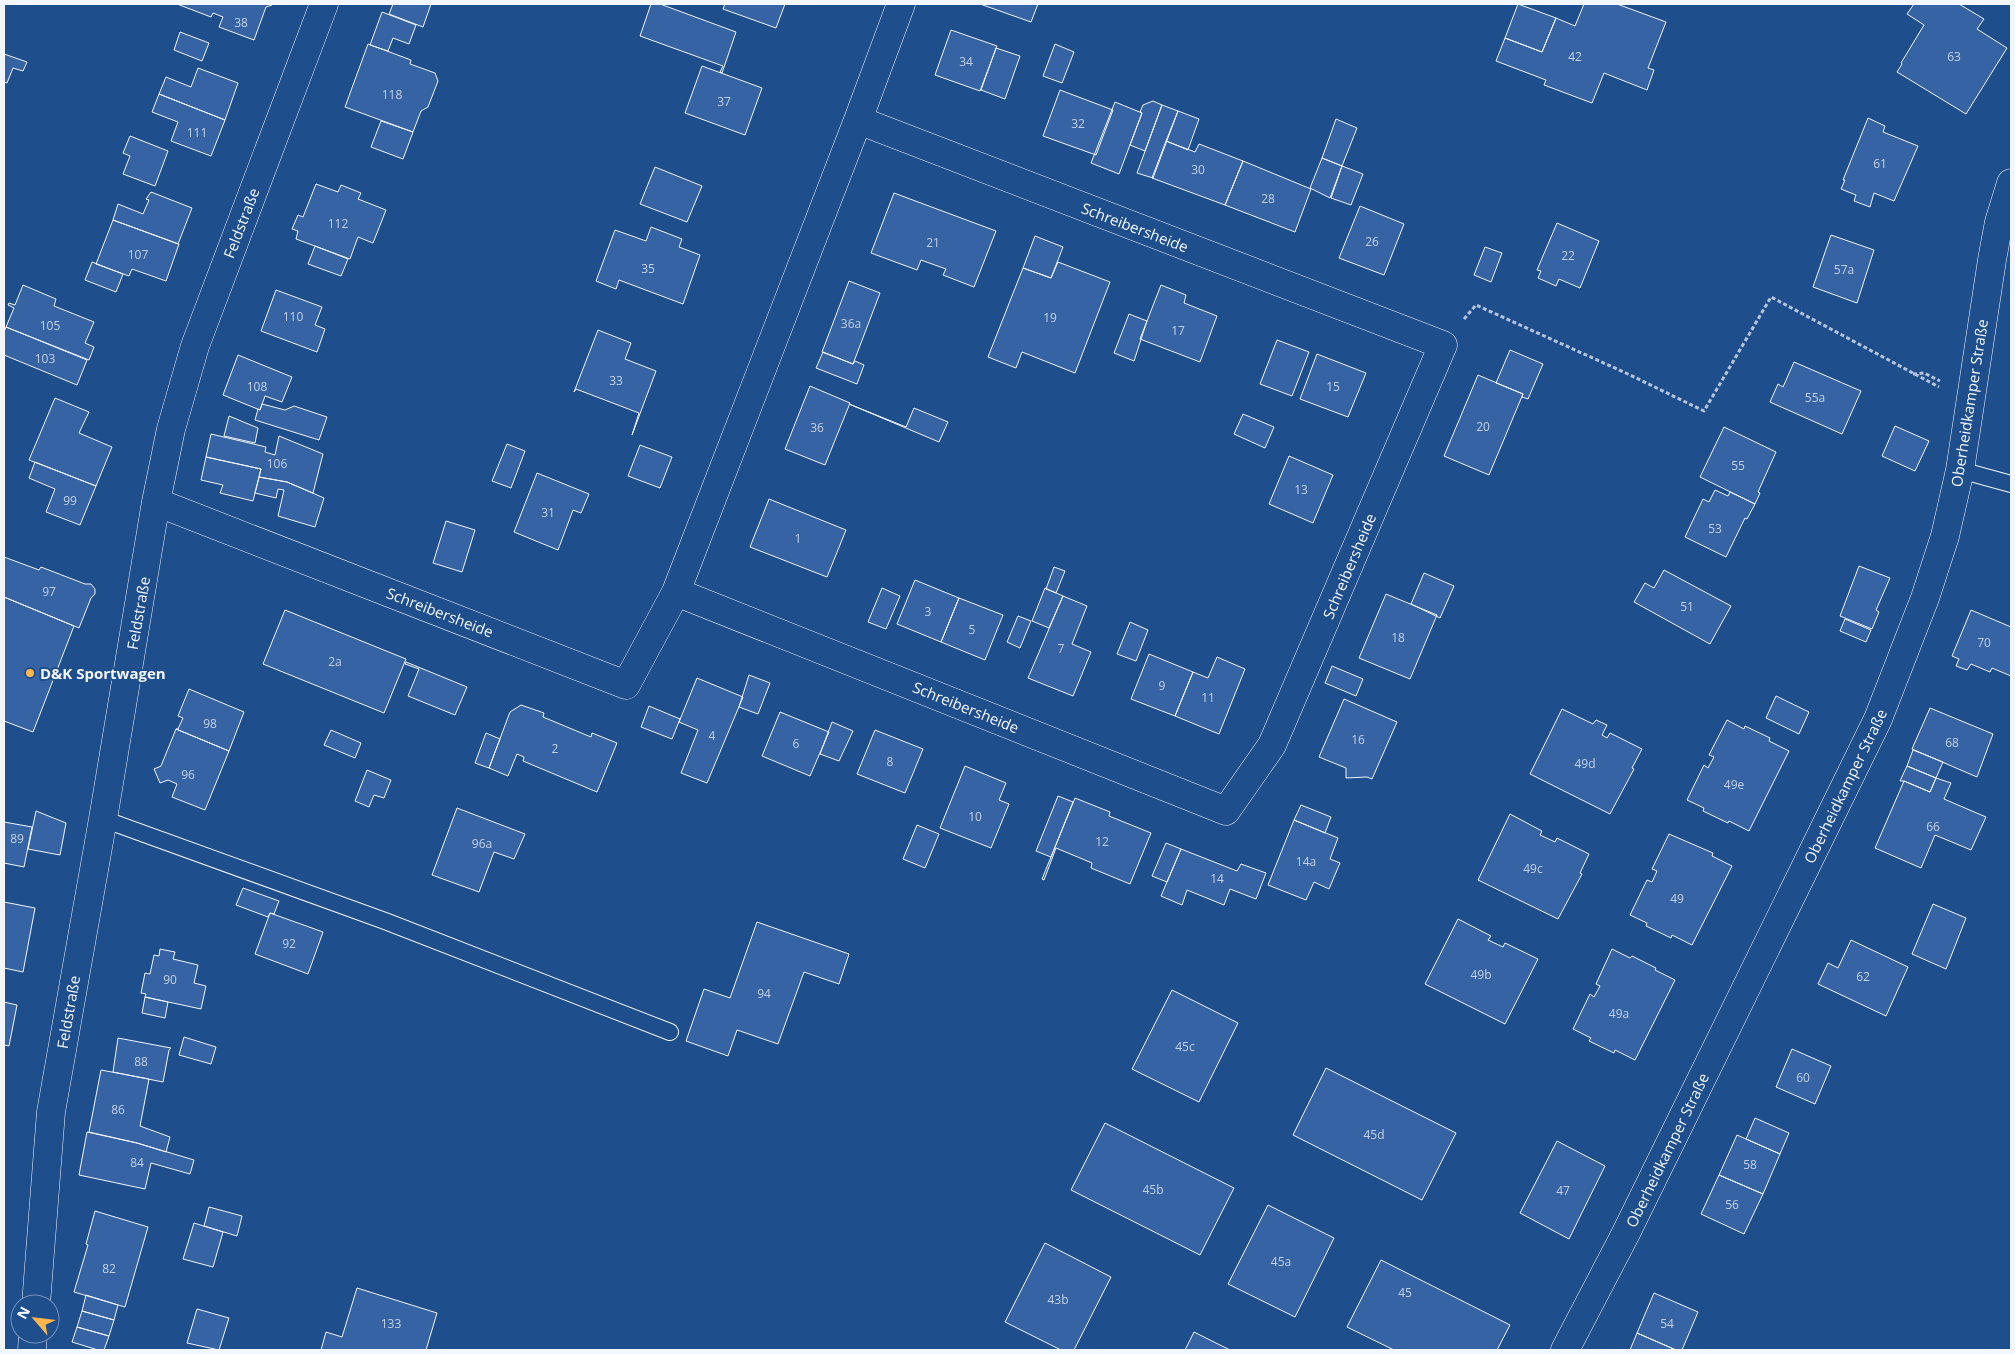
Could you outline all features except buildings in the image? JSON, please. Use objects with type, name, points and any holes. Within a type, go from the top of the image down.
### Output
[{"type":"street","name":"Feldstraße","points":[[37,1294],[51,1112],[103,819],[156,502],[171,429],[195,346],[324,4]]},
{"type":"street","name":"Schreibersheide","points":[[156,502],[626,684],[676,592],[901,4]]},
{"type":"street","name":"Schreibersheide","points":[[676,592],[1226,811],[1272,745],[1443,345],[858,120]]},
{"type":"street","name":"Oberheidkamper Straße","points":[[1565,1350],[1626,1233],[1878,720],[1925,598],[1945,536],[1960,470],[1992,260],[1999,222],[2011,183]]},
{"type":"lane","points":[[1960,470],[2011,484]]},
{"type":"lane","points":[[103,819],[385,921],[670,1032]]},
{"type":"path","points":[[1443,345],[1476,305],[1628,374],[1704,411],[1771,297],[1913,374]]},
{"type":"place","name":"D&K Sportwagen","points":[[30,673]]}]
